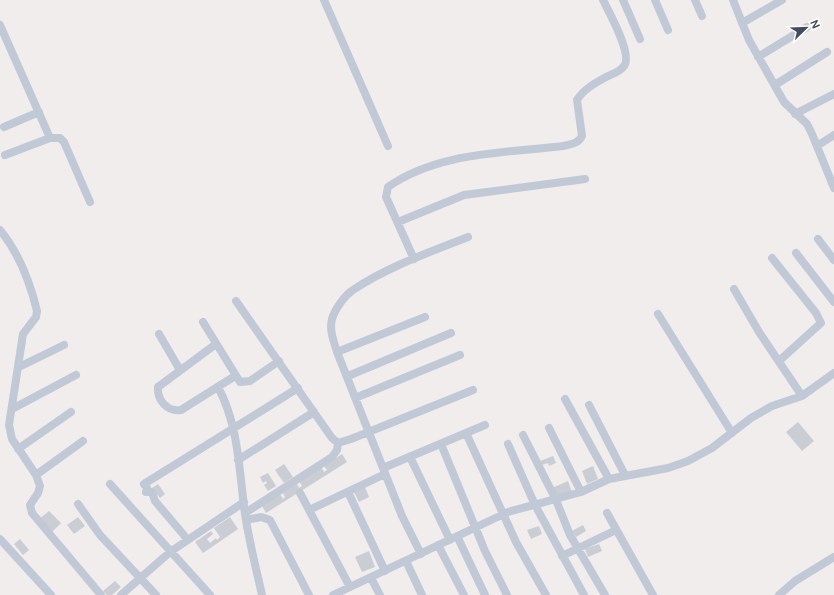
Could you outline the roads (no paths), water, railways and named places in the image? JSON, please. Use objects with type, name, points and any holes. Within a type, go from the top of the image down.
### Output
[{"type":"street","points":[[324,0],[388,146]]},
{"type":"street","points":[[414,259],[386,197],[388,187],[396,181],[429,166],[453,159],[563,146],[576,144],[580,141],[582,136],[577,100],[586,90],[619,71],[625,65],[626,59],[621,40],[603,0]]},
{"type":"street","points":[[623,0],[640,39]]},
{"type":"street","points":[[655,0],[668,30]]},
{"type":"street","points":[[695,0],[702,16]]},
{"type":"street","points":[[733,0],[758,57],[784,102],[807,124],[832,178],[834,188]]},
{"type":"street","points":[[742,23],[782,0]]},
{"type":"street","points":[[0,25],[50,138]]},
{"type":"street","points":[[758,57],[807,27]]},
{"type":"street","points":[[775,85],[828,52]]},
{"type":"street","points":[[795,114],[834,94]]},
{"type":"street","points":[[4,126],[39,112]]},
{"type":"street","points":[[817,146],[834,135]]},
{"type":"street","points":[[5,155],[56,137],[64,142],[90,202]]},
{"type":"street","points":[[398,222],[464,195],[586,179]]},
{"type":"street","points":[[0,230],[7,239],[24,270],[37,311],[36,316],[23,334],[9,433],[36,475],[40,486],[38,493],[30,505],[32,513],[101,595]]},
{"type":"street","points":[[421,554],[402,516],[355,398],[348,376],[337,352],[331,331],[332,319],[339,306],[352,290],[414,259],[468,236]]},
{"type":"street","points":[[818,239],[834,260]]},
{"type":"street","points":[[796,253],[834,302]]},
{"type":"street","points":[[772,258],[816,313],[821,323],[779,361]]},
{"type":"street","points":[[734,289],[758,332],[802,396]]},
{"type":"street","points":[[236,301],[332,438],[338,443],[344,442],[473,390]]},
{"type":"street","points":[[658,314],[732,433]]},
{"type":"street","points":[[337,352],[425,317]]},
{"type":"street","points":[[203,322],[234,376],[240,382],[244,383],[279,361]]},
{"type":"street","points":[[348,376],[451,333]]},
{"type":"street","points":[[159,334],[180,370]]},
{"type":"street","points":[[216,344],[158,387],[158,394],[169,409],[175,411],[181,410],[234,376]]},
{"type":"street","points":[[19,367],[64,345]]},
{"type":"street","points":[[355,398],[460,355]]},
{"type":"street","points":[[336,594],[502,514],[581,492],[609,479],[668,468],[688,461],[712,448],[752,418],[772,406],[802,396],[834,373]]},
{"type":"street","points":[[12,409],[76,376]]},
{"type":"street","points":[[218,387],[229,408],[234,429],[246,517],[262,595]]},
{"type":"street","points":[[188,540],[155,501],[152,492],[146,492],[147,488],[144,484],[298,388]]},
{"type":"street","points":[[565,399],[609,479]]},
{"type":"street","points":[[589,405],[625,475]]},
{"type":"street","points":[[18,449],[71,412]]},
{"type":"street","points":[[238,460],[314,412]]},
{"type":"street","points":[[308,510],[348,492],[410,457],[485,425]]},
{"type":"street","points":[[549,428],[581,492]]},
{"type":"street","points":[[466,433],[502,514],[546,595]]},
{"type":"street","points":[[523,435],[556,500],[578,548],[605,595]]},
{"type":"street","points":[[36,475],[83,441]]},
{"type":"street","points":[[246,517],[332,456],[338,443]]},
{"type":"street","points":[[441,444],[485,551],[507,595]]},
{"type":"street","points":[[508,444],[535,505],[584,595]]},
{"type":"street","points":[[410,457],[485,595]]},
{"type":"street","points":[[110,484],[210,595]]},
{"type":"street","points":[[348,492],[385,571]]},
{"type":"street","points":[[300,493],[350,588]]},
{"type":"street","points":[[121,595],[170,552],[244,502]]},
{"type":"street","points":[[78,504],[100,535],[156,595]]},
{"type":"street","points":[[607,513],[653,595]]},
{"type":"street","points":[[246,517],[261,517],[270,520],[309,595]]},
{"type":"street","points":[[562,556],[616,530]]},
{"type":"street","points":[[0,539],[51,595]]},
{"type":"street","points":[[438,546],[464,595]]},
{"type":"street","points":[[778,595],[795,581],[834,557]]},
{"type":"street","points":[[406,561],[422,595]]},
{"type":"street","points":[[371,578],[380,595]]}]
